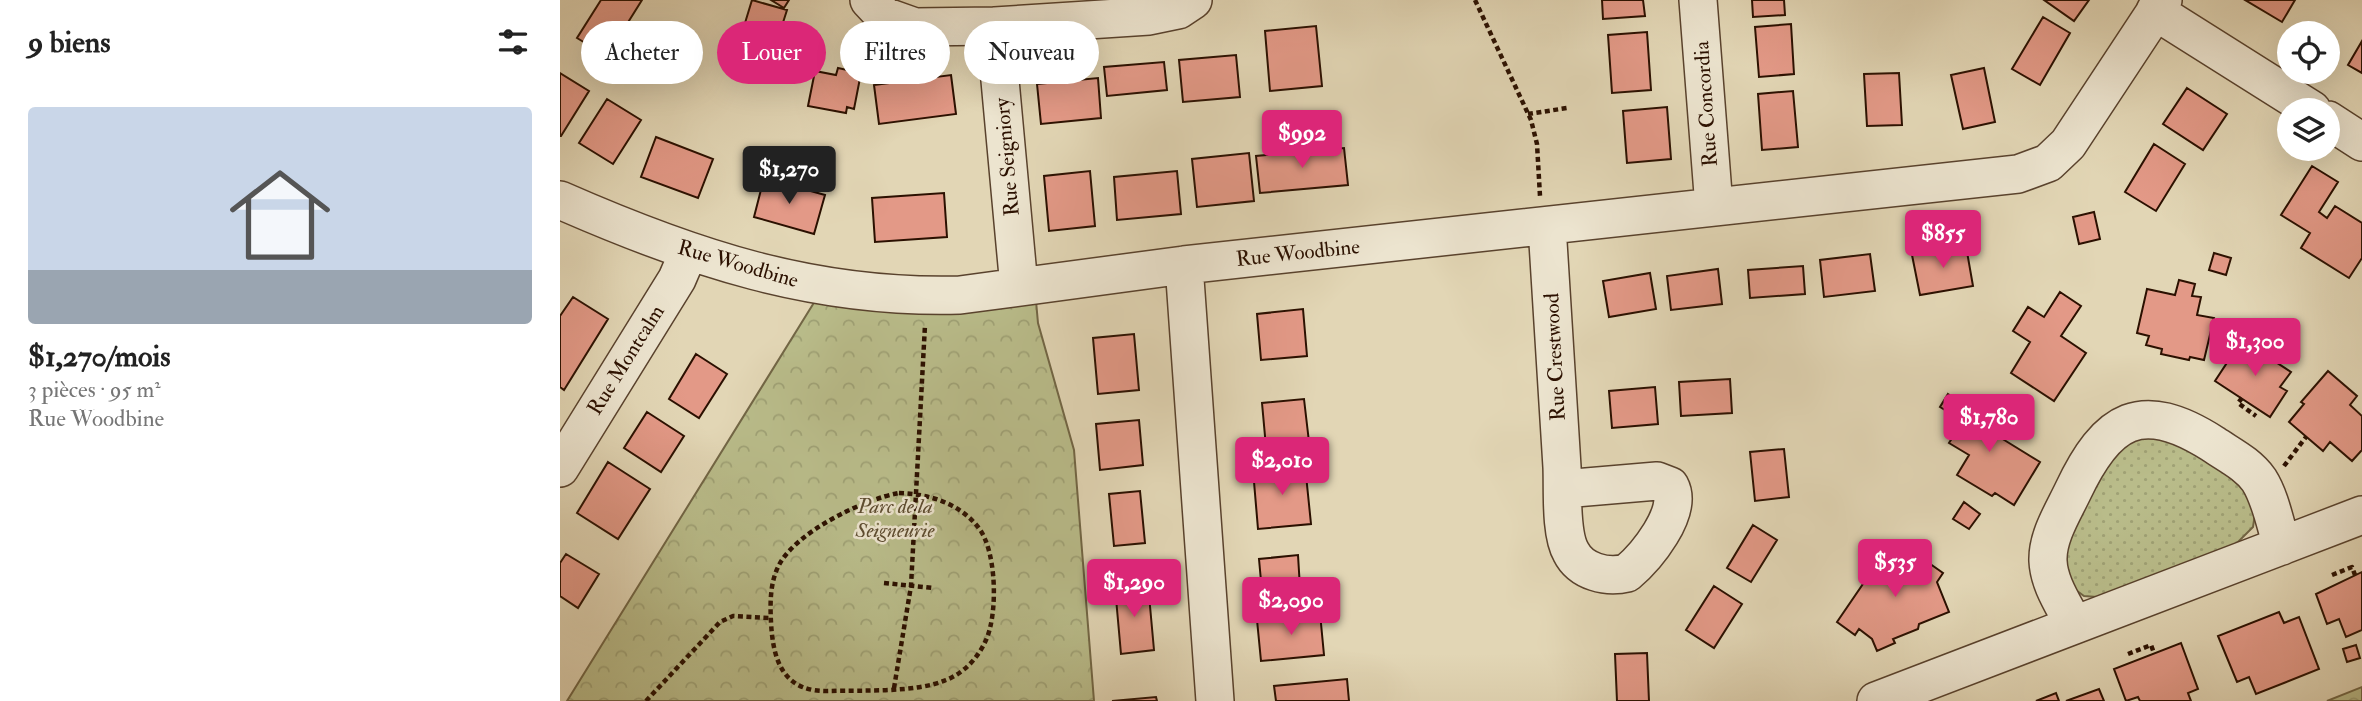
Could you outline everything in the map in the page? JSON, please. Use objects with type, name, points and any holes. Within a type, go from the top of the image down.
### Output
[{"type":"street","points":[[869,0],[884,16],[904,25],[964,26]]},
{"type":"street","points":[[1066,21],[1166,14],[1193,0]]},
{"type":"street","name":"Rue Concordia","points":[[1699,0],[1714,207]]},
{"type":"street","points":[[2159,6],[2294,98]]},
{"type":"street","name":"Rue Woodbine","points":[[560,200],[689,251],[763,274],[843,291],[926,296],[1019,287],[1184,265],[1544,213],[1714,207],[2018,174],[2048,163],[2084,123],[2159,6]]},
{"type":"street","name":"Rue Seigniory","points":[[1000,84],[1019,287]]},
{"type":"street","points":[[2340,128],[2362,142]]},
{"type":"street","name":"Rue Crestwood","points":[[1544,213],[1563,489]]},
{"type":"street","name":"Rue Montcalm","points":[[560,468],[677,279],[689,251]]},
{"type":"street","points":[[1184,265],[1215,701]]},
{"type":"street","points":[[2074,625],[2050,573],[2049,550],[2054,533],[2087,464],[2102,441],[2122,424],[2149,418],[2179,424],[2247,466],[2263,487],[2282,546]]},
{"type":"street","points":[[1876,701],[2362,515]]},
{"type":"path","points":[[1475,0],[1528,114],[1537,144],[1544,213]]},
{"type":"path","points":[[1528,114],[1567,108]]},
{"type":"path","points":[[894,688],[911,586],[925,323]]},
{"type":"path","points":[[2242,398],[2238,403],[2256,416]]},
{"type":"path","points":[[918,493],[953,506],[980,529],[990,555],[993,585],[987,638],[977,655],[963,670],[945,681],[894,688],[827,692],[810,690],[794,683],[784,674],[776,659],[771,618],[773,583],[788,554],[846,511],[877,497],[918,493]]},
{"type":"path","points":[[2332,575],[2352,567],[2355,575]]},
{"type":"path","points":[[884,583],[933,587]]},
{"type":"path","points":[[646,701],[720,622],[733,616],[771,618]]},
{"type":"path","points":[[2128,654],[2151,645],[2154,653]]},
{"type":"green space","name":"Parc de la Seigneurie","points":[[815,301],[1036,301],[1038,323],[1074,450],[1094,701],[567,701]]},
{"type":"green space","points":[[2159,432],[2244,484],[2255,514],[2253,527],[2236,544],[2097,597],[2084,596],[2069,585],[2064,560],[2077,513],[2124,442]]},
{"type":"green space","points":[[2362,687],[2362,701],[2327,701]]},
{"type":"building","points":[[601,0],[642,0],[629,21],[588,21]]},
{"type":"building","points":[[752,0],[787,10],[783,21],[746,21]]},
{"type":"building","points":[[771,0],[789,0],[784,8]]},
{"type":"building","points":[[1602,0],[1643,0],[1645,16],[1603,19]]},
{"type":"building","points":[[1752,0],[1784,0],[1785,15],[1753,17]]},
{"type":"building","points":[[2044,0],[2089,0],[2074,21]]},
{"type":"building","points":[[2245,0],[2295,0],[2280,21]]},
{"type":"building","points":[[2043,17],[2070,33],[2040,85],[2012,69]]},
{"type":"building","points":[[1791,24],[1794,74],[1759,77],[1755,27]]},
{"type":"building","points":[[1316,26],[1322,86],[1270,91],[1265,31]]},
{"type":"building","points":[[1647,32],[1651,90],[1612,93],[1608,35]]},
{"type":"building","points":[[2362,41],[2362,73],[2348,65]]},
{"type":"building","points":[[1236,55],[1240,97],[1183,102],[1179,60]]},
{"type":"building","points":[[1164,62],[1167,90],[1107,96],[1104,67]]},
{"type":"building","points":[[840,68],[840,84],[859,84],[854,109],[847,107],[846,113],[808,106],[812,84],[826,84],[826,73],[836,75]]},
{"type":"building","points":[[1984,68],[1995,122],[1963,129],[1951,75]]},
{"type":"building","points":[[560,73],[589,91],[561,136],[560,136]]},
{"type":"building","points":[[1899,73],[1902,125],[1867,126],[1864,74]]},
{"type":"building","points":[[950,75],[956,114],[879,124],[874,85],[950,84]]},
{"type":"building","points":[[1037,84],[1098,84],[1101,118],[1041,124]]},
{"type":"building","points":[[2187,88],[2227,114],[2203,150],[2163,124]]},
{"type":"building","points":[[1793,91],[1798,147],[1762,150],[1758,94]]},
{"type":"building","points":[[607,99],[641,120],[613,164],[579,143]]},
{"type":"building","points":[[1667,107],[1671,159],[1627,163],[1623,111]]},
{"type":"building","points":[[656,137],[713,159],[698,198],[641,177]]},
{"type":"building","points":[[2154,144],[2185,164],[2156,211],[2125,192]]},
{"type":"building","points":[[1344,148],[1348,185],[1260,193],[1256,156]]},
{"type":"building","points":[[1249,153],[1254,201],[1197,207],[1192,159]]},
{"type":"building","points":[[2312,166],[2338,182],[2319,212],[2327,218],[2335,206],[2362,223],[2362,258],[2349,278],[2301,248],[2310,233],[2281,215]]},
{"type":"building","points":[[1090,171],[1095,226],[1049,231],[1044,176]]},
{"type":"building","points":[[1177,171],[1181,214],[1117,220],[1114,177]]},
{"type":"building","points":[[764,178],[825,195],[814,234],[754,217]]},
{"type":"building","points":[[944,193],[947,237],[875,242],[872,198]]},
{"type":"building","points":[[2094,212],[2100,239],[2079,244],[2073,217]]},
{"type":"building","points":[[1966,246],[1973,286],[1920,295],[1912,255]]},
{"type":"building","points":[[2214,253],[2231,258],[2226,275],[2209,270]]},
{"type":"building","points":[[1870,254],[1875,291],[1824,297],[1820,260]]},
{"type":"building","points":[[1803,266],[1805,294],[1750,298],[1748,270]]},
{"type":"building","points":[[1718,269],[1722,304],[1671,310],[1667,276]]},
{"type":"building","points":[[1650,273],[1656,309],[1609,317],[1603,281]]},
{"type":"building","points":[[2179,280],[2195,284],[2192,296],[2201,297],[2197,315],[2214,318],[2204,360],[2161,354],[2162,349],[2146,345],[2149,336],[2137,333],[2147,289],[2175,295]]},
{"type":"building","points":[[2060,292],[2081,306],[2061,336],[2086,353],[2054,401],[2011,373],[2030,342],[2013,331],[2028,307],[2044,317]]},
{"type":"building","points":[[573,297],[608,319],[564,390],[560,387],[560,316]]},
{"type":"building","points":[[1303,309],[1307,356],[1261,360],[1257,314]]},
{"type":"building","points":[[1134,334],[1139,390],[1098,394],[1093,338]]},
{"type":"building","points":[[2242,340],[2291,372],[2280,387],[2287,391],[2270,417],[2215,381]]},
{"type":"building","points":[[696,354],[727,374],[699,418],[669,399]]},
{"type":"building","points":[[2328,371],[2357,396],[2350,405],[2362,416],[2362,450],[2352,461],[2330,442],[2323,451],[2289,422],[2304,404],[2301,402]]},
{"type":"building","points":[[1730,379],[1732,413],[1681,416],[1679,382]]},
{"type":"building","points":[[1655,387],[1658,424],[1612,428],[1609,391]]},
{"type":"building","points":[[1948,394],[2006,430],[2001,438],[2040,462],[2014,505],[1995,493],[1992,496],[1957,475],[1969,455],[1949,443],[1963,421],[1940,407]]},
{"type":"building","points":[[1304,399],[1309,442],[1266,447],[1262,403]]},
{"type":"building","points":[[647,412],[684,436],[661,472],[624,448]]},
{"type":"building","points":[[1139,420],[1143,465],[1100,470],[1096,424]]},
{"type":"building","points":[[1784,449],[1789,497],[1755,501],[1750,452]]},
{"type":"building","points":[[608,462],[650,489],[618,539],[577,513]]},
{"type":"building","points":[[1305,465],[1311,524],[1258,529],[1253,470]]},
{"type":"building","points":[[1140,491],[1145,543],[1114,546],[1109,494]]},
{"type":"building","points":[[1964,502],[1980,514],[1969,529],[1953,519]]},
{"type":"building","points":[[1753,525],[1777,540],[1751,582],[1727,568]]},
{"type":"building","points":[[1891,543],[1922,565],[1926,561],[1943,573],[1937,582],[1949,612],[1919,624],[1918,629],[1893,639],[1895,643],[1877,651],[1872,639],[1859,629],[1855,635],[1837,622]]},
{"type":"building","points":[[566,554],[599,574],[578,608],[560,596],[560,563]]},
{"type":"building","points":[[1298,555],[1300,588],[1262,592],[1259,559]]},
{"type":"building","points":[[2362,572],[2362,630],[2346,637],[2339,619],[2327,624],[2316,594]]},
{"type":"building","points":[[1148,584],[1154,650],[1121,654],[1115,587]]},
{"type":"building","points":[[1714,586],[1742,604],[1714,648],[1686,630]]},
{"type":"building","points":[[2279,612],[2284,623],[2299,617],[2319,669],[2256,694],[2249,677],[2237,682],[2218,636]]},
{"type":"building","points":[[1320,613],[1324,655],[1261,661],[1257,620]]},
{"type":"building","points":[[2181,643],[2198,689],[2188,693],[2191,701],[2140,701],[2138,697],[2126,701],[2114,669]]},
{"type":"building","points":[[2356,645],[2360,658],[2347,662],[2343,649]]},
{"type":"building","points":[[1647,653],[1649,701],[1617,701],[1615,654]]},
{"type":"building","points":[[1347,679],[1349,701],[1276,701],[1274,686]]},
{"type":"building","points":[[2099,689],[2104,701],[2066,701]]},
{"type":"building","points":[[2056,693],[2059,701],[2036,701]]},
{"type":"building","points":[[1156,697],[1157,701],[1112,701]]}]
